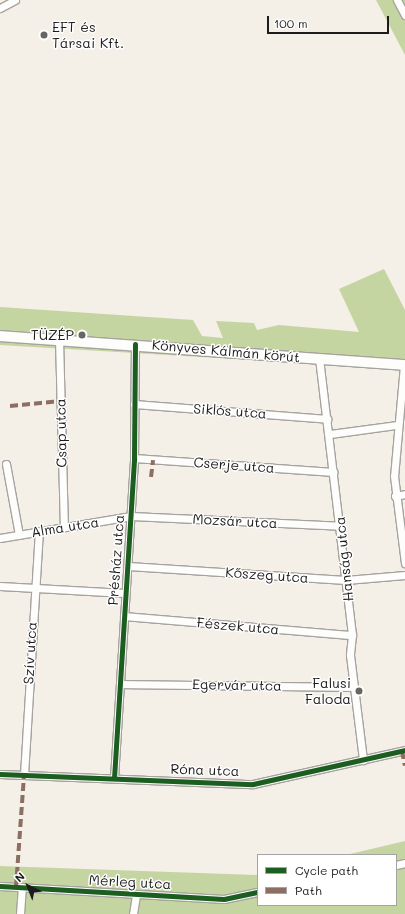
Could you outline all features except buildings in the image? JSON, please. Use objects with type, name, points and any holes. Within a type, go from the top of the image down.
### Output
[{"type":"street","points":[[0,8],[15,0]]},
{"type":"street","points":[[397,0],[405,15]]},
{"type":"street","name":"Könyves Kálmán körút","points":[[0,336],[135,344],[404,365]]},
{"type":"street","name":"Csap utca","points":[[59,339],[64,527]]},
{"type":"street","name":"Présház utca","points":[[114,778],[134,458],[135,344]]},
{"type":"street","name":"Hanság utca","points":[[319,358],[330,434],[346,580],[352,635],[350,655],[363,760]]},
{"type":"street","points":[[404,365],[397,425],[395,496],[405,563]]},
{"type":"street","name":"Siklós utca","points":[[134,404],[327,419]]},
{"type":"street","points":[[330,434],[397,425]]},
{"type":"street","name":"Cserje utca","points":[[134,458],[334,472]]},
{"type":"street","points":[[6,464],[19,535]]},
{"type":"street","points":[[395,496],[405,494]]},
{"type":"street","name":"Alma utca","points":[[0,538],[131,516]]},
{"type":"street","name":"Mozsár utca","points":[[131,516],[340,526]]},
{"type":"street","name":"Szív utca","points":[[24,775],[34,588],[39,531]]},
{"type":"street","name":"Kőszeg utca","points":[[128,566],[346,580],[405,575]]},
{"type":"street","points":[[0,586],[125,593]]},
{"type":"street","name":"Fészek utca","points":[[124,616],[352,635]]},
{"type":"street","name":"Egervár utca","points":[[120,684],[354,687]]},
{"type":"street","name":"Róna utca","points":[[0,774],[253,784],[405,750]]},
{"type":"street","name":"Mérleg utca","points":[[0,886],[224,899],[257,892]]},
{"type":"street","points":[[20,914],[22,887]]},
{"type":"street","points":[[133,914],[136,895]]},
{"type":"green space","points":[[376,0],[405,0],[405,55]]},
{"type":"green space","points":[[384,269],[405,310],[405,369],[0,345],[0,307],[193,320],[202,336],[223,338],[216,321],[254,323],[257,330],[279,325],[359,332],[339,289]]},
{"type":"green space","points":[[405,841],[405,914],[0,914],[0,866],[257,875],[257,906],[397,906],[397,854],[350,854]]},
{"type":"marked path","points":[[10,406],[61,401]]},
{"type":"marked path","points":[[151,477],[153,460]]},
{"type":"marked path","points":[[402,751],[405,766]]},
{"type":"marked path","points":[[16,887],[24,775]]},
{"type":"cycle path","points":[[114,778],[134,458],[135,344]]},
{"type":"cycle path","points":[[0,774],[253,784],[405,750]]},
{"type":"cycle path","points":[[0,886],[224,899],[257,892]]},
{"type":"place","name":"EFT és Társai Kft.","points":[[44,35]]},
{"type":"place","name":"TÜZÉP","points":[[82,335]]},
{"type":"place","name":"Falusi Faloda","points":[[359,691]]}]
